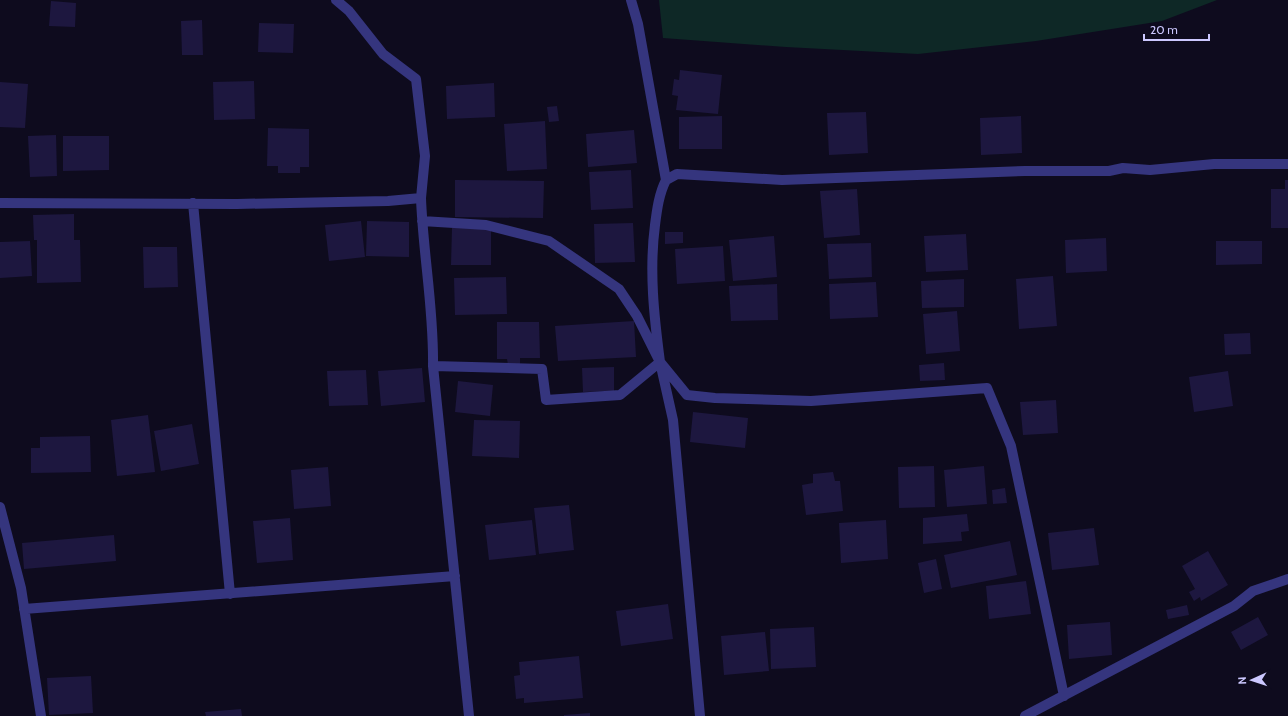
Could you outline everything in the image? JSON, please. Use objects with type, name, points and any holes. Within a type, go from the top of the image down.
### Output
[{"type":"street","points":[[336,0],[349,11],[383,54],[416,79],[425,156],[421,198],[422,221],[434,332],[433,366],[468,716]]},
{"type":"street","points":[[632,0],[638,24],[666,180],[661,192],[652,248],[652,282],[660,362],[673,420],[700,716]]},
{"type":"street","points":[[666,180],[677,174],[782,180],[1025,171],[1109,171],[1123,168],[1150,170],[1214,164],[1288,164]]},
{"type":"street","points":[[0,203],[388,201],[421,198]]},
{"type":"street","points":[[193,203],[230,594]]},
{"type":"street","points":[[422,221],[486,225],[549,241],[619,289],[637,316],[660,362],[687,395],[715,398],[811,401],[987,388],[1011,446],[1064,696]]},
{"type":"street","points":[[433,366],[542,369],[546,400],[620,395],[660,362]]},
{"type":"street","points":[[0,507],[21,588],[41,716]]},
{"type":"street","points":[[24,609],[455,576]]},
{"type":"street","points":[[1028,715],[1234,606],[1253,591],[1288,579]]},
{"type":"green space","points":[[659,0],[1217,0],[1162,21],[1036,41],[918,54],[786,47],[663,38]]},
{"type":"building","points":[[51,1],[76,3],[75,27],[49,26]]},
{"type":"building","points":[[202,20],[203,55],[182,55],[181,21]]},
{"type":"building","points":[[259,23],[294,24],[293,53],[258,52]]},
{"type":"building","points":[[680,70],[722,75],[718,114],[676,110],[678,96],[672,95],[674,79],[679,80]]},
{"type":"building","points":[[254,81],[255,119],[214,120],[213,82]]},
{"type":"building","points":[[0,82],[28,84],[25,128],[0,127]]},
{"type":"building","points":[[494,83],[495,117],[447,119],[446,86]]},
{"type":"building","points":[[557,106],[559,121],[549,122],[547,107]]},
{"type":"building","points":[[866,112],[868,153],[829,155],[827,113]]},
{"type":"building","points":[[722,116],[722,149],[679,149],[679,117]]},
{"type":"building","points":[[1021,116],[1022,153],[981,155],[980,118]]},
{"type":"building","points":[[545,121],[547,169],[507,171],[504,124]]},
{"type":"building","points":[[268,128],[309,129],[309,167],[300,167],[300,173],[278,173],[278,166],[267,166]]},
{"type":"building","points":[[634,130],[637,163],[588,167],[586,134]]},
{"type":"building","points":[[56,135],[57,176],[30,177],[28,136]]},
{"type":"building","points":[[63,136],[109,136],[109,170],[63,171]]},
{"type":"building","points":[[631,170],[633,208],[591,210],[589,172]]},
{"type":"building","points":[[455,180],[544,181],[543,218],[455,217]]},
{"type":"building","points":[[1285,180],[1288,180],[1288,228],[1271,228],[1271,189],[1285,189]]},
{"type":"building","points":[[857,189],[860,235],[824,238],[820,191]]},
{"type":"building","points":[[74,214],[74,240],[80,240],[81,282],[37,283],[37,240],[34,240],[33,215]]},
{"type":"building","points":[[361,221],[365,257],[329,261],[325,225]]},
{"type":"building","points":[[367,221],[409,222],[409,257],[366,256]]},
{"type":"building","points":[[633,223],[635,262],[595,263],[594,224]]},
{"type":"building","points":[[452,228],[491,228],[491,265],[451,265]]},
{"type":"building","points":[[665,232],[683,232],[683,243],[665,244]]},
{"type":"building","points":[[966,234],[968,270],[926,272],[924,236]]},
{"type":"building","points":[[774,236],[777,277],[733,281],[729,240]]},
{"type":"building","points":[[1106,238],[1107,271],[1066,273],[1065,240]]},
{"type":"building","points":[[30,241],[32,276],[0,278],[0,242]]},
{"type":"building","points":[[1216,241],[1262,241],[1262,264],[1216,265]]},
{"type":"building","points":[[871,243],[872,277],[829,279],[827,244]]},
{"type":"building","points":[[723,246],[725,281],[677,284],[675,249]]},
{"type":"building","points":[[143,247],[177,247],[178,287],[144,288]]},
{"type":"building","points":[[1053,276],[1057,326],[1019,329],[1016,279]]},
{"type":"building","points":[[506,277],[507,314],[455,315],[454,278]]},
{"type":"building","points":[[964,279],[964,307],[922,308],[921,281]]},
{"type":"building","points":[[876,282],[878,317],[830,319],[829,284]]},
{"type":"building","points":[[777,284],[778,320],[731,321],[729,286]]},
{"type":"building","points":[[957,311],[960,351],[926,354],[923,314]]},
{"type":"building","points":[[634,321],[636,357],[558,361],[555,326]]},
{"type":"building","points":[[497,322],[539,322],[540,358],[520,358],[520,365],[508,365],[507,359],[497,359]]},
{"type":"building","points":[[1250,333],[1251,354],[1225,355],[1224,334]]},
{"type":"building","points":[[944,363],[945,380],[920,381],[919,365]]},
{"type":"building","points":[[614,367],[614,391],[583,392],[582,368]]},
{"type":"building","points":[[422,368],[425,402],[381,406],[378,371]]},
{"type":"building","points":[[366,370],[368,405],[329,406],[327,371]]},
{"type":"building","points":[[1228,371],[1233,406],[1194,412],[1189,377]]},
{"type":"building","points":[[458,381],[493,385],[490,416],[455,412]]},
{"type":"building","points":[[1056,400],[1058,433],[1023,435],[1020,402]]},
{"type":"building","points":[[693,412],[748,418],[745,448],[690,442]]},
{"type":"building","points":[[148,415],[155,472],[117,476],[111,420]]},
{"type":"building","points":[[474,420],[520,421],[519,458],[472,456]]},
{"type":"building","points":[[192,424],[199,464],[161,471],[154,431]]},
{"type":"building","points":[[90,436],[91,472],[31,473],[31,448],[40,448],[40,437]]},
{"type":"building","points":[[934,466],[935,507],[899,508],[898,467]]},
{"type":"building","points":[[984,466],[987,504],[947,507],[944,470]]},
{"type":"building","points":[[328,467],[331,506],[294,509],[291,470]]},
{"type":"building","points":[[833,472],[835,481],[840,481],[843,511],[806,515],[802,485],[813,483],[813,474]]},
{"type":"building","points":[[1005,488],[1007,503],[993,504],[992,490]]},
{"type":"building","points":[[569,505],[574,550],[539,554],[534,508]]},
{"type":"building","points":[[967,514],[969,531],[961,532],[962,541],[923,544],[923,518]]},
{"type":"building","points":[[290,518],[293,560],[257,563],[253,521]]},
{"type":"building","points":[[532,520],[536,555],[489,560],[485,525]]},
{"type":"building","points":[[886,520],[888,559],[841,563],[839,523]]},
{"type":"building","points":[[1094,528],[1099,565],[1052,570],[1048,533]]},
{"type":"building","points":[[114,535],[116,561],[24,569],[22,543]]},
{"type":"building","points":[[1010,541],[1017,575],[951,588],[944,555]]},
{"type":"building","points":[[1208,551],[1228,585],[1201,601],[1200,597],[1194,601],[1189,592],[1195,589],[1182,566]]},
{"type":"building","points":[[936,559],[942,589],[924,593],[918,563]]},
{"type":"building","points":[[1026,581],[1031,614],[989,619],[986,586]]},
{"type":"building","points":[[668,604],[673,639],[621,646],[616,611]]},
{"type":"building","points":[[1187,605],[1189,615],[1168,619],[1166,610]]},
{"type":"building","points":[[1258,617],[1268,635],[1241,650],[1231,632]]},
{"type":"building","points":[[1110,622],[1112,655],[1069,659],[1067,625]]},
{"type":"building","points":[[814,627],[816,667],[771,669],[770,629]]},
{"type":"building","points":[[765,632],[769,671],[724,675],[721,636]]},
{"type":"building","points":[[579,656],[583,698],[524,703],[524,698],[516,699],[514,676],[520,675],[519,662]]},
{"type":"building","points":[[91,676],[93,713],[49,715],[47,678]]},
{"type":"building","points":[[241,709],[242,716],[206,716],[205,712]]},
{"type":"building","points":[[590,713],[590,716],[564,716],[564,715]]}]
